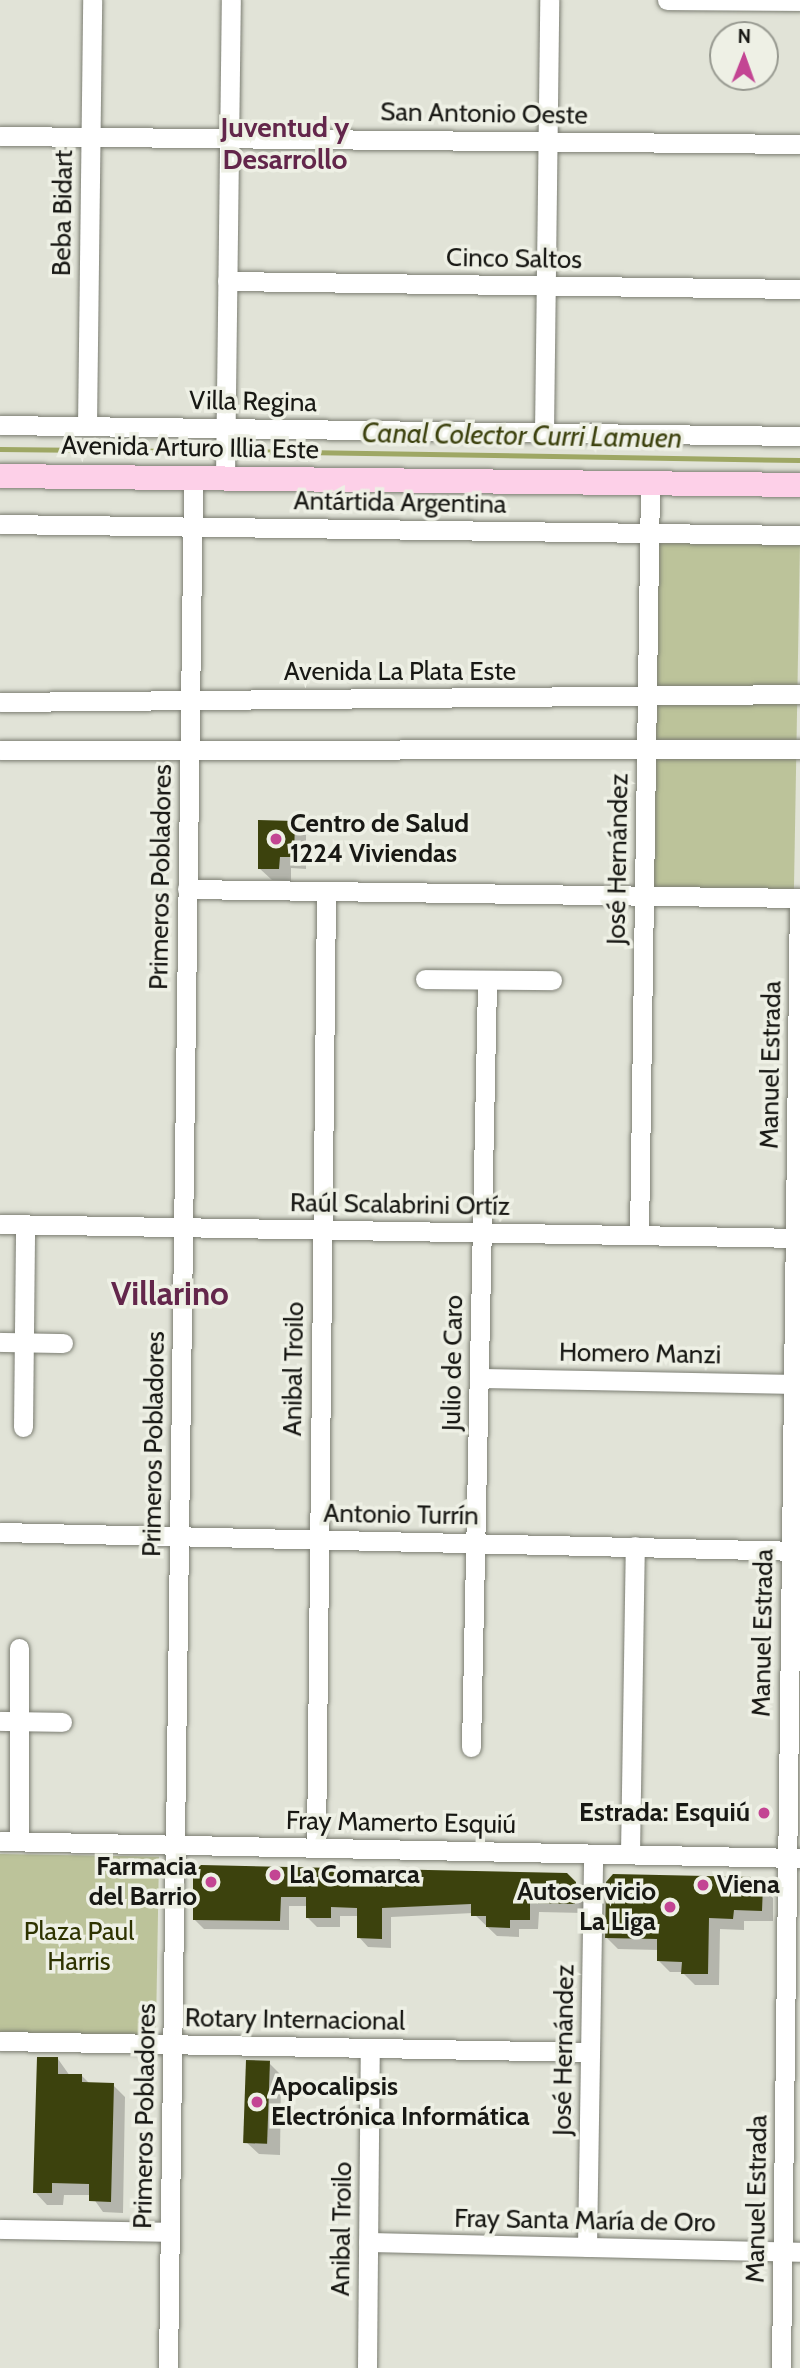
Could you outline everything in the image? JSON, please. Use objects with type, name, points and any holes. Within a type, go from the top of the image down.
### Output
[{"type":"main road","name":"Avenida Arturo Illia Este","points":[[0,475],[800,485]]},
{"type":"street","name":"Beba Bidart","points":[[87,426],[92,0]]},
{"type":"street","points":[[225,478],[231,0]]},
{"type":"street","points":[[544,433],[549,0]]},
{"type":"street","points":[[667,0],[800,1]]},
{"type":"street","name":"San Antonio Oeste","points":[[0,135],[800,144]]},
{"type":"street","name":"Cinco Saltos","points":[[227,281],[800,289]]},
{"type":"street","name":"Villa Regina","points":[[0,425],[800,436]]},
{"type":"street","name":"Primeros Pobladores","points":[[167,2368],[192,478]]},
{"type":"street","name":"José Hernández","points":[[639,1235],[650,483]]},
{"type":"street","name":"Antártida Argentina","points":[[0,524],[800,535]]},
{"type":"street","name":"Avenida La Plata Este","points":[[0,702],[800,694]]},
{"type":"street","points":[[0,750],[800,749]]},
{"type":"street","points":[[187,889],[800,898]]},
{"type":"street","name":"Anibal Troilo","points":[[316,1848],[326,891]]},
{"type":"street","name":"Manuel Estrada","points":[[781,2368],[791,2252],[800,898]]},
{"type":"street","points":[[425,979],[552,980]]},
{"type":"street","name":"Julio de Caro","points":[[471,1747],[487,980]]},
{"type":"street","name":"Raúl Scalabrini Ortíz","points":[[0,1224],[797,1238]]},
{"type":"street","points":[[23,1427],[26,1224]]},
{"type":"street","points":[[0,1342],[63,1343]]},
{"type":"street","name":"Homero Manzi","points":[[479,1378],[796,1384]]},
{"type":"street","name":"Antonio Turrín","points":[[0,1532],[795,1550]]},
{"type":"street","points":[[630,1854],[635,1546]]},
{"type":"street","points":[[9,1841],[10,1721],[19,1648]]},
{"type":"street","points":[[10,1721],[62,1722]]},
{"type":"street","name":"Fray Mamerto Esquiú","points":[[9,1841],[793,1858]]},
{"type":"street","name":"José Hernández","points":[[587,2247],[593,1854]]},
{"type":"street","name":"Rotary Internacional","points":[[0,2040],[590,2053]]},
{"type":"street","name":"Anibal Troilo","points":[[367,2368],[370,2048]]},
{"type":"street","points":[[0,2230],[169,2232]]},
{"type":"street","name":"Fray Santa María de Oro","points":[[368,2242],[791,2252]]},
{"type":"green space","points":[[657,541],[800,543],[794,889],[651,887]]},
{"type":"green space","name":"Plaza Paul Harris","points":[[0,1854],[159,1857],[156,2041],[0,2038]]},
{"type":"building","name":"Centro de Salud 1224 Viviendas","points":[[258,820],[295,821],[294,857],[280,857],[279,869],[258,869]]},
{"type":"building","points":[[201,1865],[567,1873],[576,1882],[575,1904],[530,1903],[530,1920],[510,1920],[510,1928],[486,1927],[486,1916],[471,1916],[471,1904],[382,1908],[382,1939],[357,1938],[357,1908],[331,1907],[331,1918],[306,1918],[306,1897],[281,1897],[280,1921],[193,1920],[193,1873]]},
{"type":"building","points":[[613,1874],[753,1877],[763,1885],[762,1911],[734,1910],[733,1919],[709,1918],[708,1974],[681,1974],[682,1962],[657,1961],[657,1939],[605,1938],[606,1882]]},
{"type":"building","points":[[37,2057],[58,2057],[58,2074],[82,2074],[82,2082],[114,2083],[111,2202],[89,2201],[89,2184],[52,2183],[52,2193],[33,2193]]},
{"type":"building","name":"Apocalipsis Electrónica Informática","points":[[246,2060],[270,2061],[267,2144],[243,2143]]},
{"type":"waterway","name":"Canal Colector Curri Lamuen","points":[[0,449],[206,451]]},
{"type":"waterway","name":"Canal Colector Curri Lamuen","points":[[243,451],[800,460]]},
{"type":"place","name":"Centro de Salud 1224 Viviendas","points":[[276,839]]},
{"type":"place","name":"Estrada: Esquiú","points":[[764,1813]]},
{"type":"place","name":"La Comarca","points":[[275,1875]]},
{"type":"place","name":"Farmacia del Barrio","points":[[211,1882]]},
{"type":"place","name":"Viena","points":[[703,1885]]},
{"type":"place","name":"Autoservicio La Liga","points":[[670,1907]]},
{"type":"place","name":"Apocalipsis Electrónica Informática","points":[[257,2102]]},
{"type":"district","name":"Juventud y Desarrollo","points":[[285,143]]},
{"type":"district","name":"Villarino","points":[[170,1294]]}]
